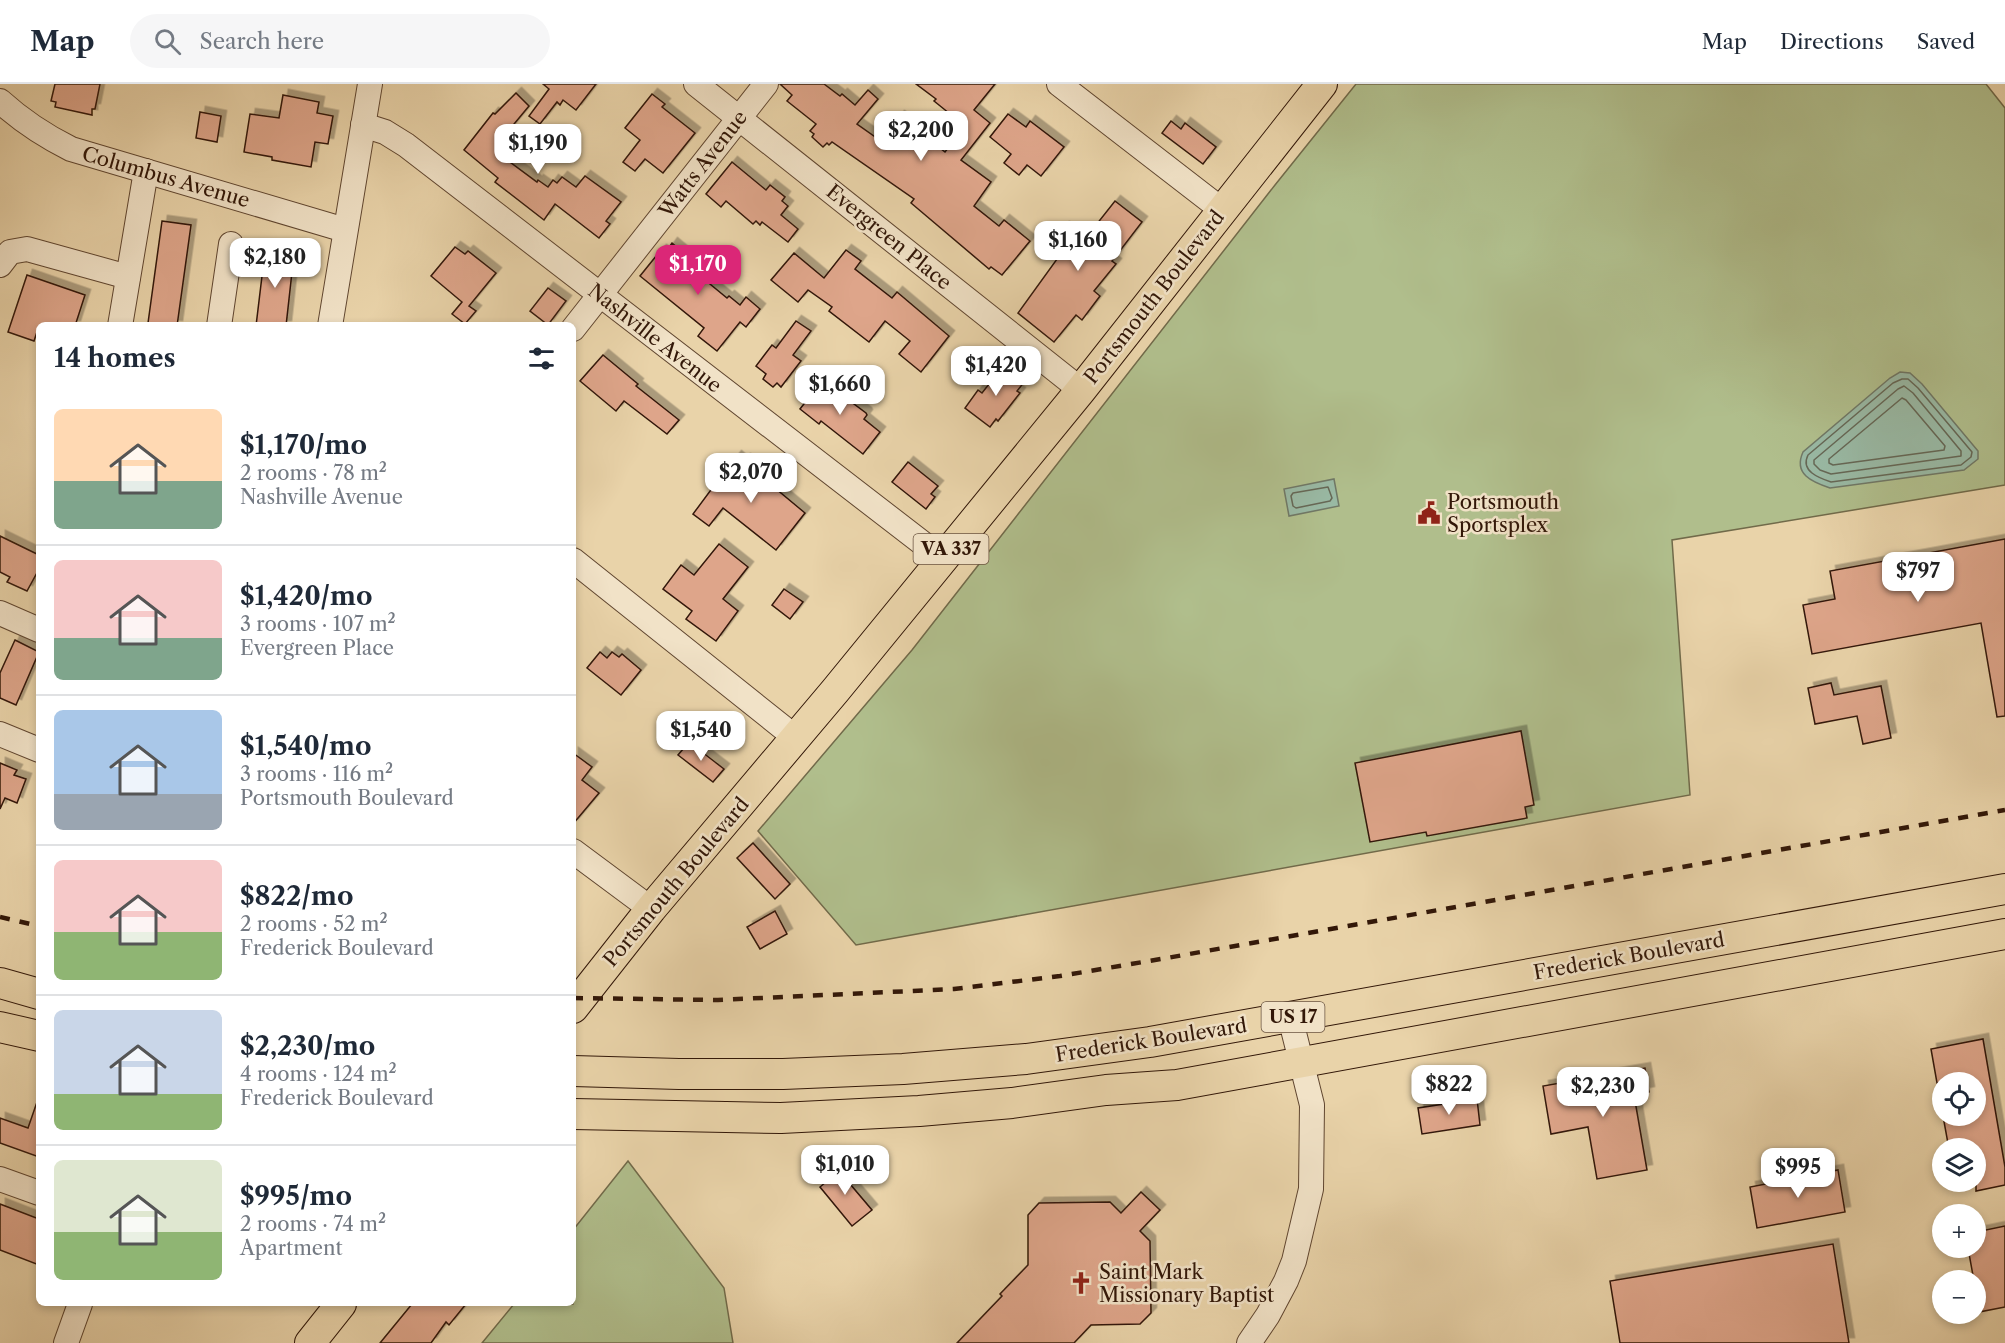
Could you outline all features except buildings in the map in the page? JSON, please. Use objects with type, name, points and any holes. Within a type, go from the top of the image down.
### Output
[{"type":"main road","name":"Portsmouth Boulevard","points":[[576,1004],[651,909],[796,738],[1081,390],[1322,84]]},
{"type":"main road","name":"Frederick Boulevard","points":[[576,1071],[783,1074],[926,1067],[1026,1059],[1127,1045],[1290,1017],[2005,889]]},
{"type":"main road","name":"US 17","points":[[576,1114],[781,1118],[919,1111],[1012,1103],[1106,1090],[1177,1085],[2005,934]]},
{"type":"main road","points":[[0,983],[36,993]]},
{"type":"main road","points":[[0,1027],[36,1035]]},
{"type":"main road","points":[[310,1343],[339,1306]]},
{"type":"street","points":[[331,322],[370,84]]},
{"type":"street","name":"Evergreen Place","points":[[696,84],[1081,390]]},
{"type":"street","name":"Watts Avenue","points":[[576,325],[766,84]]},
{"type":"street","points":[[1059,84],[1221,210]]},
{"type":"street","name":"Columbus Avenue","points":[[0,100],[43,134],[71,149],[345,230]]},
{"type":"street","name":"Nashville Avenue","points":[[363,125],[386,132],[406,145],[943,559]]},
{"type":"street","points":[[121,322],[146,171]]},
{"type":"street","points":[[220,322],[231,244]]},
{"type":"street","points":[[0,265],[10,252],[27,249],[129,277]]},
{"type":"street","points":[[576,562],[796,738]]},
{"type":"street","points":[[0,613],[36,629]]},
{"type":"street","points":[[0,734],[36,749]]},
{"type":"street","points":[[576,853],[651,909]]},
{"type":"street","points":[[1249,1343],[1268,1315],[1286,1281],[1311,1189],[1312,1105],[1290,1017]]},
{"type":"street","points":[[0,1179],[36,1192]]},
{"type":"street","points":[[66,1343],[79,1306]]},
{"type":"shaded area","name":"Portsmouth Sportsplex","points":[[1356,84],[1986,84],[2005,108],[2005,485],[1672,540],[1690,795],[856,945],[758,831],[912,650]]},
{"type":"shaded area","points":[[628,1161],[724,1288],[733,1343],[482,1343],[512,1306],[576,1306],[576,1226]]},
{"type":"water","points":[[1900,372],[1910,373],[1922,384],[1978,451],[1978,459],[1964,470],[1830,488],[1806,476],[1800,466],[1803,452]]},
{"type":"water","points":[[1334,479],[1339,506],[1289,516],[1284,489]]},
{"type":"railway","points":[[576,998],[718,1000],[954,989],[1060,976],[2005,810]]},
{"type":"railway","points":[[0,917],[36,925]]},
{"type":"place","name":"Portsmouth Sportsplex","points":[[1429,513]]},
{"type":"place","name":"Saint Mark Missionary Baptist","points":[[1081,1283]]}]
